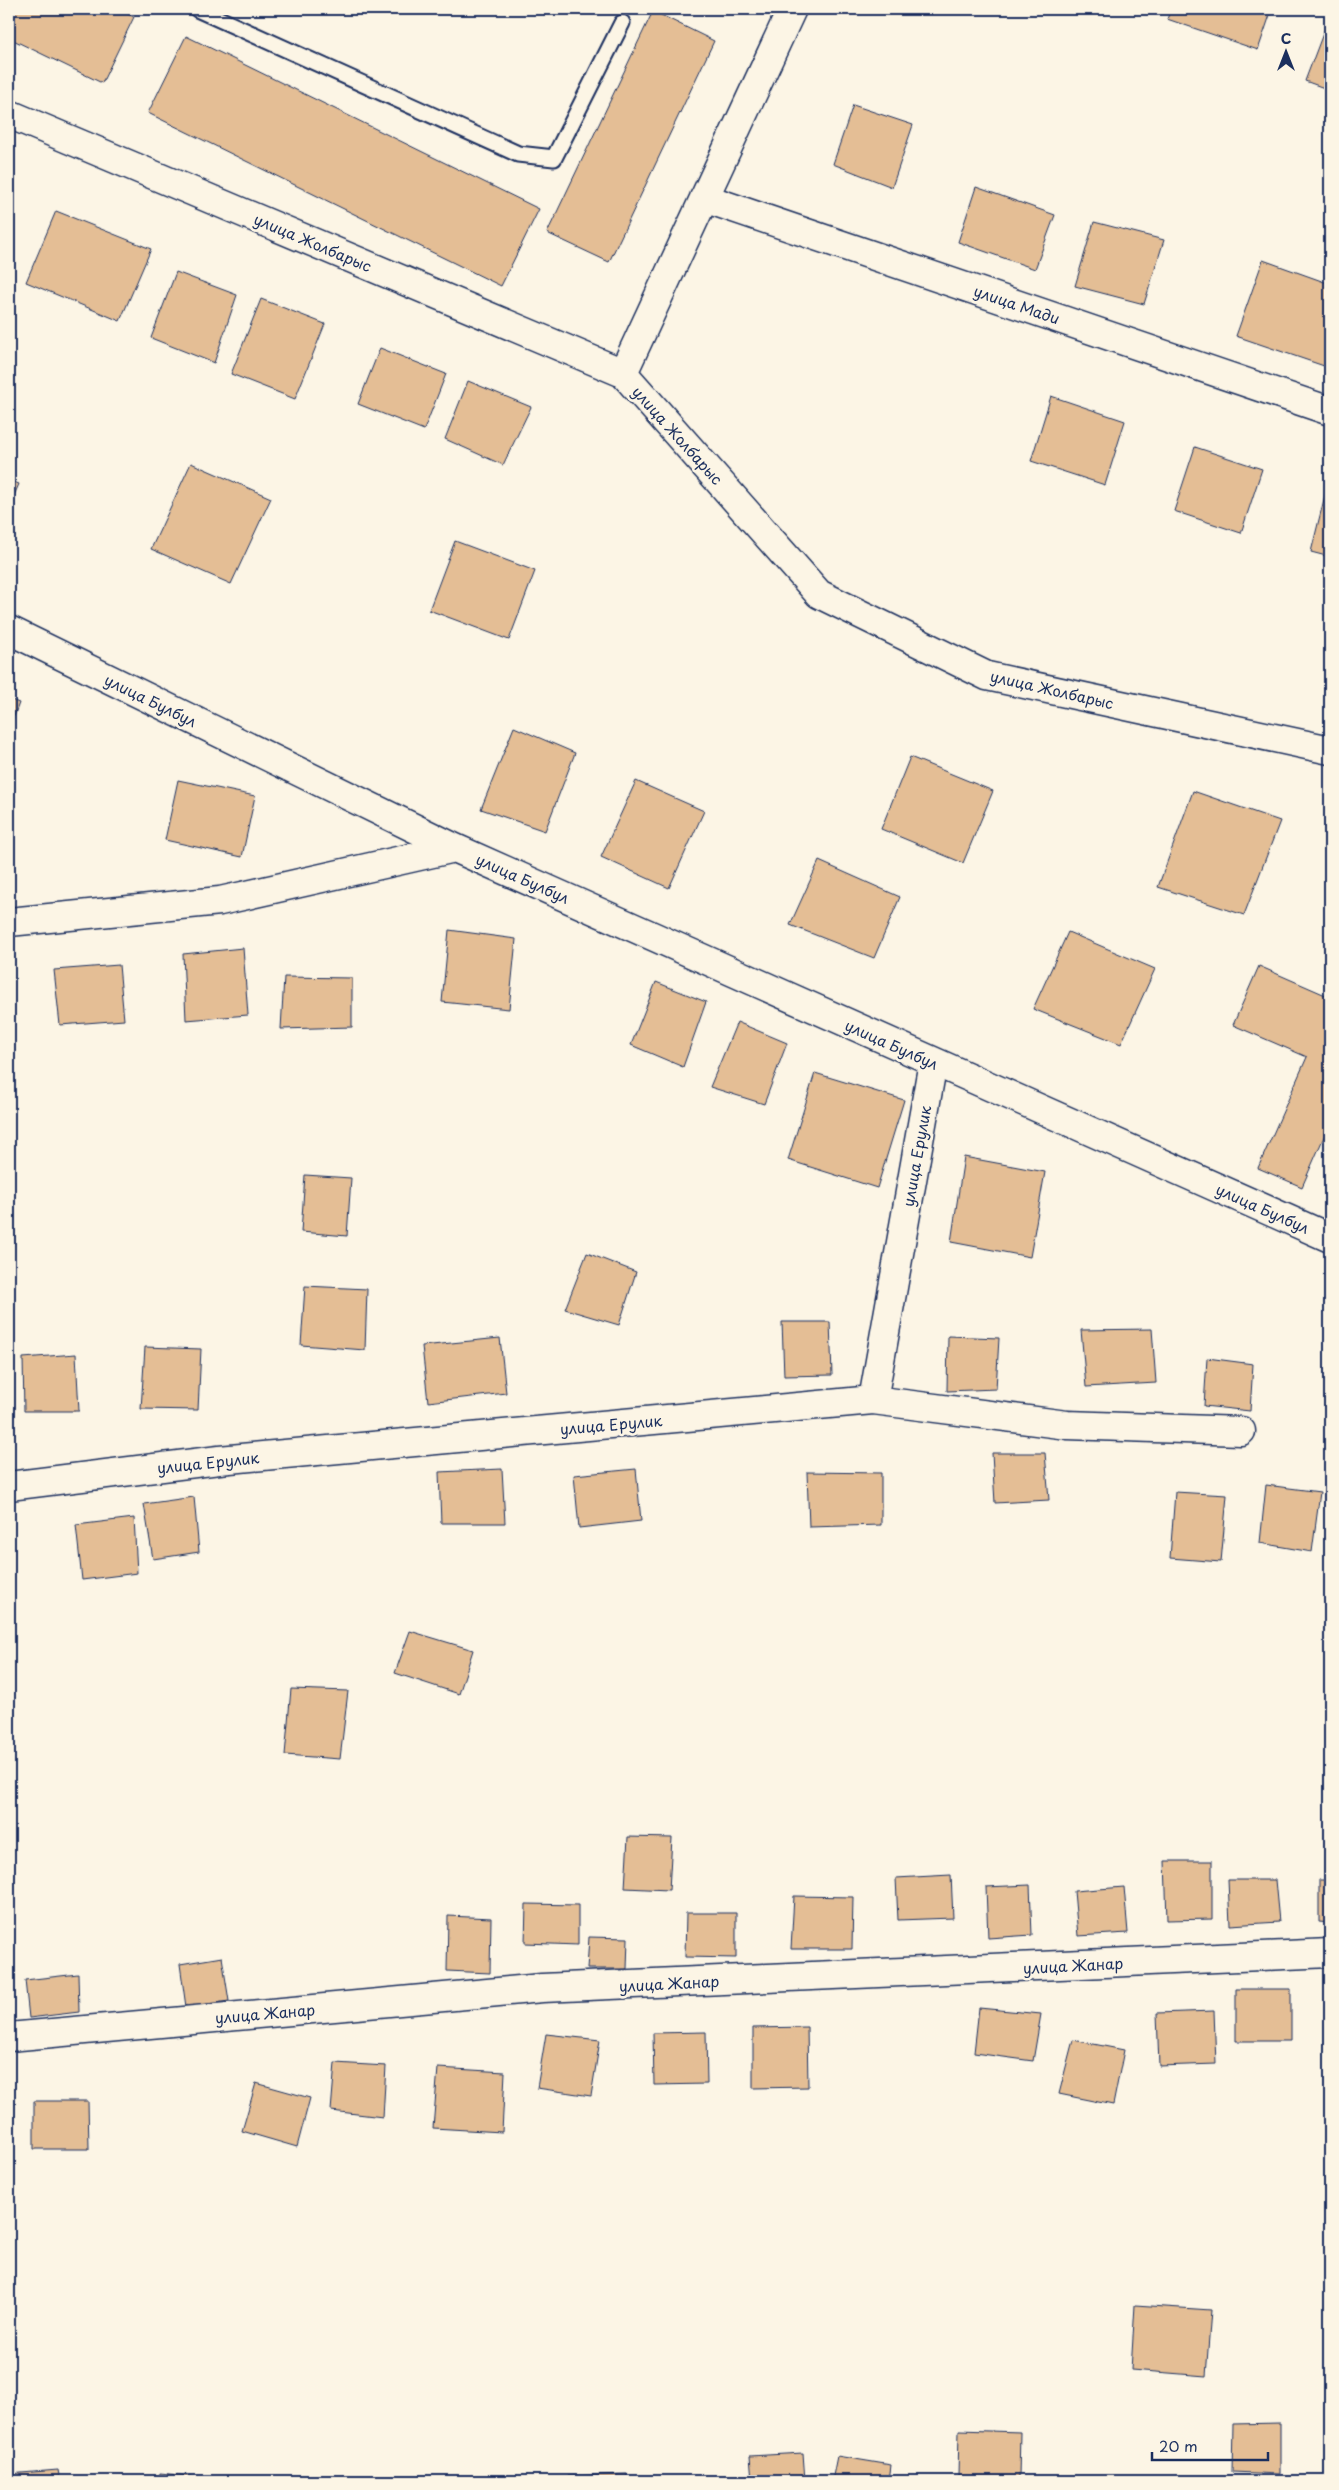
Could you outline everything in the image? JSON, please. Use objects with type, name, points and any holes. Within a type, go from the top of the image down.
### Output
[{"type":"street","points":[[623,373],[792,9]]},
{"type":"street","name":"улица Жолбарыс","points":[[9,114],[623,373],[819,594],[987,676],[1330,750]]},
{"type":"street","name":"улица Мади","points":[[704,198],[1330,411]]},
{"type":"street","name":"улица Булбул","points":[[9,630],[455,848],[1330,1238]]},
{"type":"street","points":[[9,922],[220,901],[455,848]]},
{"type":"street","name":"улица Ерулик","points":[[9,1486],[219,1460],[872,1400],[933,1062]]},
{"type":"street","points":[[872,1400],[1067,1425],[1241,1431]]},
{"type":"street","name":"улица Жанар","points":[[9,2037],[542,1988],[1330,1953]]},
{"type":"lane","points":[[197,9],[518,154],[554,158],[622,23]]},
{"type":"building","points":[[9,9],[117,9],[134,17],[102,83],[9,38]]},
{"type":"building","points":[[1171,9],[1272,9],[1258,50],[1167,19]]},
{"type":"building","points":[[653,11],[714,41],[609,262],[547,233]]},
{"type":"building","points":[[1330,15],[1330,90],[1305,81]]},
{"type":"building","points":[[186,36],[539,209],[501,286],[148,113]]},
{"type":"building","points":[[853,105],[913,125],[892,187],[833,164]]},
{"type":"building","points":[[976,187],[1055,215],[1035,269],[958,242]]},
{"type":"building","points":[[56,211],[151,249],[120,321],[26,282]]},
{"type":"building","points":[[1094,222],[1164,240],[1144,304],[1075,286]]},
{"type":"building","points":[[1263,260],[1330,284],[1330,368],[1236,336]]},
{"type":"building","points":[[176,272],[237,295],[214,363],[151,338]]},
{"type":"building","points":[[261,299],[325,324],[295,399],[231,374]]},
{"type":"building","points":[[380,348],[446,374],[424,430],[358,404]]},
{"type":"building","points":[[468,381],[531,407],[503,465],[445,439]]},
{"type":"building","points":[[1051,396],[1125,421],[1105,485],[1031,461]]},
{"type":"building","points":[[1195,447],[1262,469],[1241,533],[1174,511]]},
{"type":"building","points":[[191,463],[271,498],[231,584],[151,549]]},
{"type":"building","points":[[9,480],[19,484],[9,507]]},
{"type":"building","points":[[1328,483],[1330,484],[1330,557],[1311,552]]},
{"type":"building","points":[[455,541],[535,571],[509,640],[429,610]]},
{"type":"building","points":[[9,699],[19,703],[9,730]]},
{"type":"building","points":[[514,727],[575,753],[545,831],[481,809]]},
{"type":"building","points":[[910,757],[993,791],[963,863],[881,829]]},
{"type":"building","points":[[178,780],[255,796],[242,857],[165,840]]},
{"type":"building","points":[[636,781],[704,811],[669,888],[601,857]]},
{"type":"building","points":[[1193,791],[1280,821],[1244,915],[1158,887]]},
{"type":"building","points":[[819,861],[900,897],[874,958],[790,925]]},
{"type":"building","points":[[449,930],[516,939],[509,1009],[442,1002]]},
{"type":"building","points":[[1068,932],[1155,969],[1121,1044],[1033,1009]]},
{"type":"building","points":[[243,948],[248,1015],[186,1020],[183,954]]},
{"type":"building","points":[[119,965],[124,1020],[60,1025],[54,970]]},
{"type":"building","points":[[1259,966],[1330,997],[1330,1123],[1302,1187],[1258,1168],[1307,1057],[1233,1025]]},
{"type":"building","points":[[284,977],[352,978],[352,1027],[281,1029]]},
{"type":"building","points":[[656,982],[706,1002],[683,1067],[631,1045]]},
{"type":"building","points":[[737,1022],[787,1043],[764,1104],[710,1087]]},
{"type":"building","points":[[815,1073],[904,1100],[877,1188],[788,1160]]},
{"type":"building","points":[[964,1157],[1045,1172],[1030,1257],[951,1242]]},
{"type":"building","points":[[305,1175],[351,1178],[347,1236],[301,1232]]},
{"type":"building","points":[[587,1253],[636,1272],[619,1325],[565,1309]]},
{"type":"building","points":[[305,1286],[367,1289],[365,1350],[301,1345]]},
{"type":"building","points":[[782,1322],[830,1322],[832,1375],[784,1376]]},
{"type":"building","points":[[1152,1329],[1156,1383],[1086,1387],[1081,1330]]},
{"type":"building","points":[[948,1336],[999,1338],[996,1389],[947,1391]]},
{"type":"building","points":[[500,1338],[506,1393],[428,1402],[422,1346]]},
{"type":"building","points":[[145,1347],[201,1349],[198,1410],[141,1409]]},
{"type":"building","points":[[76,1354],[79,1411],[24,1411],[23,1358]]},
{"type":"building","points":[[1207,1358],[1253,1364],[1250,1411],[1204,1406]]},
{"type":"building","points":[[992,1453],[1045,1453],[1049,1500],[995,1503]]},
{"type":"building","points":[[502,1469],[505,1523],[441,1523],[439,1472]]},
{"type":"building","points":[[636,1469],[641,1521],[579,1528],[574,1475]]},
{"type":"building","points":[[807,1472],[881,1473],[881,1525],[809,1527]]},
{"type":"building","points":[[1266,1485],[1320,1492],[1312,1552],[1260,1543]]},
{"type":"building","points":[[1175,1492],[1227,1495],[1221,1562],[1170,1558]]},
{"type":"building","points":[[194,1497],[199,1552],[153,1559],[144,1504]]},
{"type":"building","points":[[134,1518],[137,1573],[82,1580],[76,1525]]},
{"type":"building","points":[[410,1631],[473,1650],[459,1694],[395,1673]]},
{"type":"building","points":[[291,1689],[348,1691],[340,1759],[285,1755]]},
{"type":"building","points":[[628,1837],[672,1838],[669,1890],[625,1888]]},
{"type":"building","points":[[1165,1861],[1212,1861],[1212,1919],[1167,1920]]},
{"type":"building","points":[[951,1875],[953,1918],[898,1920],[896,1878]]},
{"type":"building","points":[[1228,1880],[1275,1880],[1279,1922],[1230,1925]]},
{"type":"building","points":[[1319,1880],[1330,1880],[1330,1923],[1319,1922]]},
{"type":"building","points":[[1030,1885],[1032,1935],[988,1938],[986,1887]]},
{"type":"building","points":[[1124,1887],[1128,1933],[1078,1936],[1074,1891]]},
{"type":"building","points":[[794,1896],[853,1897],[852,1949],[791,1949]]},
{"type":"building","points":[[526,1904],[578,1905],[578,1945],[525,1943]]},
{"type":"building","points":[[686,1913],[736,1913],[736,1958],[685,1957]]},
{"type":"building","points":[[448,1916],[491,1918],[490,1973],[447,1971]]},
{"type":"building","points":[[589,1937],[628,1938],[627,1969],[587,1969]]},
{"type":"building","points":[[222,1957],[229,2001],[186,2007],[180,1964]]},
{"type":"building","points":[[78,1974],[79,2012],[29,2018],[25,1980]]},
{"type":"building","points":[[1236,1989],[1291,1989],[1291,2041],[1236,2041]]},
{"type":"building","points":[[979,2008],[1041,2014],[1033,2061],[974,2053]]},
{"type":"building","points":[[1214,2011],[1216,2064],[1159,2066],[1157,2013]]},
{"type":"building","points":[[807,2027],[808,2087],[753,2088],[753,2028]]},
{"type":"building","points":[[706,2032],[707,2084],[654,2085],[653,2033]]},
{"type":"building","points":[[546,2034],[600,2040],[591,2096],[537,2088]]},
{"type":"building","points":[[1073,2040],[1124,2050],[1113,2105],[1059,2094]]},
{"type":"building","points":[[335,2063],[386,2066],[383,2117],[331,2111]]},
{"type":"building","points":[[438,2068],[505,2072],[502,2132],[433,2128]]},
{"type":"building","points":[[256,2083],[310,2098],[297,2147],[242,2131]]},
{"type":"building","points":[[34,2101],[88,2101],[89,2149],[34,2149]]},
{"type":"building","points":[[1135,2305],[1211,2310],[1206,2376],[1131,2370]]},
{"type":"building","points":[[1280,2423],[1280,2474],[1232,2472],[1233,2424]]},
{"type":"building","points":[[959,2430],[1020,2432],[1019,2478],[958,2477]]},
{"type":"building","points":[[803,2453],[805,2481],[752,2481],[750,2456]]},
{"type":"building","points":[[837,2456],[891,2465],[889,2481],[832,2481]]},
{"type":"building","points":[[58,2470],[60,2481],[9,2481],[9,2474]]},
{"type":"building","points":[[160,2473],[208,2478],[208,2481],[159,2481]]},
{"type":"building","points":[[627,2474],[627,2481],[568,2481],[568,2476]]}]
